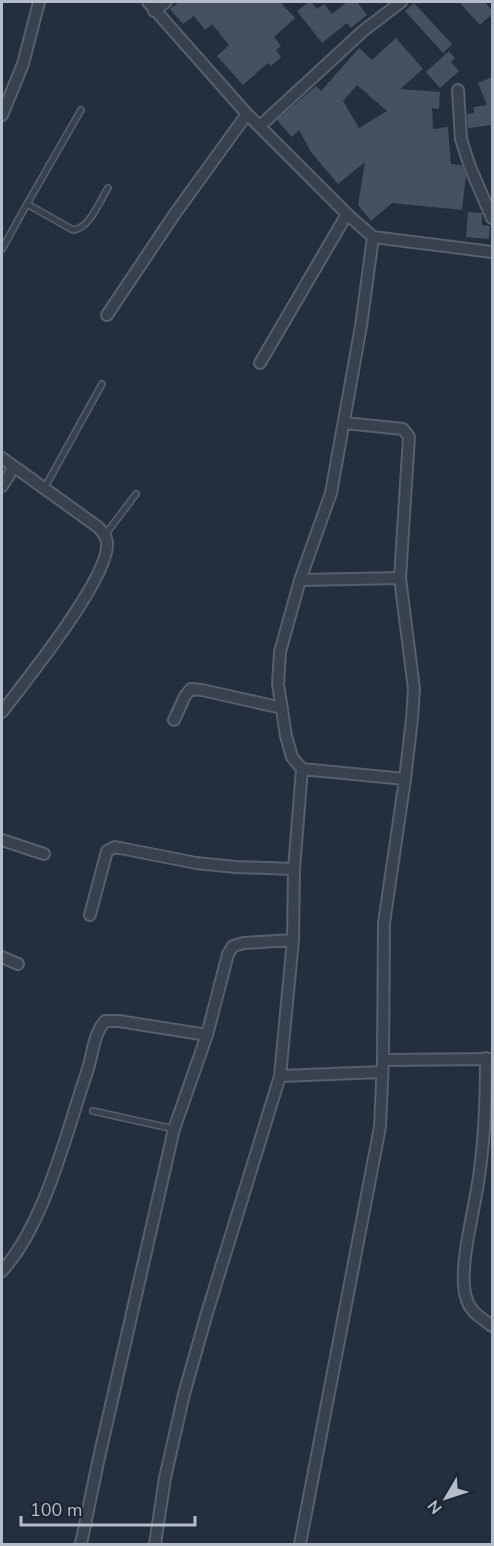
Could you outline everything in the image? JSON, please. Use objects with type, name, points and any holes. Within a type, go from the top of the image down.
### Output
[{"type":"street","points":[[2,115],[23,64],[39,2]]},
{"type":"street","points":[[166,2],[151,6],[247,114],[347,214],[374,237],[492,252]]},
{"type":"street","points":[[260,126],[363,31],[400,2]]},
{"type":"street","points":[[458,90],[461,139],[470,167],[492,218]]},
{"type":"street","points":[[107,315],[174,215],[247,114]]},
{"type":"street","points":[[260,363],[347,214]]},
{"type":"street","points":[[155,1545],[165,1478],[184,1394],[280,1076],[292,940],[294,869],[302,769],[292,757],[282,708],[278,684],[280,652],[300,580],[331,493],[345,423],[374,237]]},
{"type":"street","points":[[300,1545],[380,1127],[384,923],[405,778],[414,688],[400,579],[409,437],[403,429],[345,423]]},
{"type":"street","points":[[2,458],[98,526],[105,535],[107,543],[106,554],[65,629],[2,712]]},
{"type":"street","points":[[2,486],[14,466]]},
{"type":"street","points":[[300,580],[400,579]]},
{"type":"street","points":[[174,720],[190,689],[282,708]]},
{"type":"street","points":[[302,769],[405,778]]},
{"type":"street","points":[[2,840],[45,854]]},
{"type":"street","points":[[90,915],[108,851],[114,847],[196,863],[294,869]]},
{"type":"street","points":[[81,1545],[174,1129],[207,1035],[228,954],[233,946],[244,943],[292,940]]},
{"type":"street","points":[[2,957],[18,964]]},
{"type":"street","points":[[2,1271],[15,1256],[39,1209],[89,1066],[98,1030],[105,1021],[119,1021],[207,1035]]},
{"type":"street","points":[[383,1059],[489,1059],[480,1171],[464,1273],[465,1295],[471,1311],[492,1326]]},
{"type":"street","points":[[280,1076],[382,1072]]},
{"type":"lane","points":[[2,249],[81,110]]},
{"type":"lane","points":[[27,204],[73,230],[80,229],[86,224],[108,188]]},
{"type":"lane","points":[[45,487],[102,384]]},
{"type":"lane","points":[[105,535],[136,494]]},
{"type":"lane","points":[[93,1111],[174,1129]]},
{"type":"building","points":[[179,2],[280,2],[295,18],[274,37],[281,46],[276,50],[281,57],[271,66],[268,63],[243,85],[217,56],[229,45],[212,24],[205,30],[194,16],[183,24],[170,9]]},
{"type":"building","points":[[309,2],[317,9],[324,4],[332,14],[347,2],[357,2],[367,15],[351,28],[347,23],[322,43],[297,11]]},
{"type":"building","points":[[459,2],[485,2],[492,14],[480,25]]},
{"type":"building","points":[[414,3],[452,44],[443,53],[405,11]]},
{"type":"building","points":[[396,38],[423,69],[400,89],[440,92],[439,109],[432,108],[433,129],[448,127],[451,164],[461,165],[466,176],[462,210],[392,203],[371,221],[358,205],[365,162],[338,184],[311,152],[299,130],[292,137],[277,120],[316,86],[321,91],[359,48],[372,60]],"holes":[[[357,85],[387,111],[359,128],[343,101]]]},
{"type":"building","points":[[449,51],[455,58],[451,62],[459,71],[440,88],[426,72]]},
{"type":"building","points":[[492,77],[492,125],[468,128],[467,114],[474,113],[474,107],[487,105],[478,83]]},
{"type":"building","points":[[468,212],[482,213],[482,225],[490,226],[489,239],[466,237]]}]
